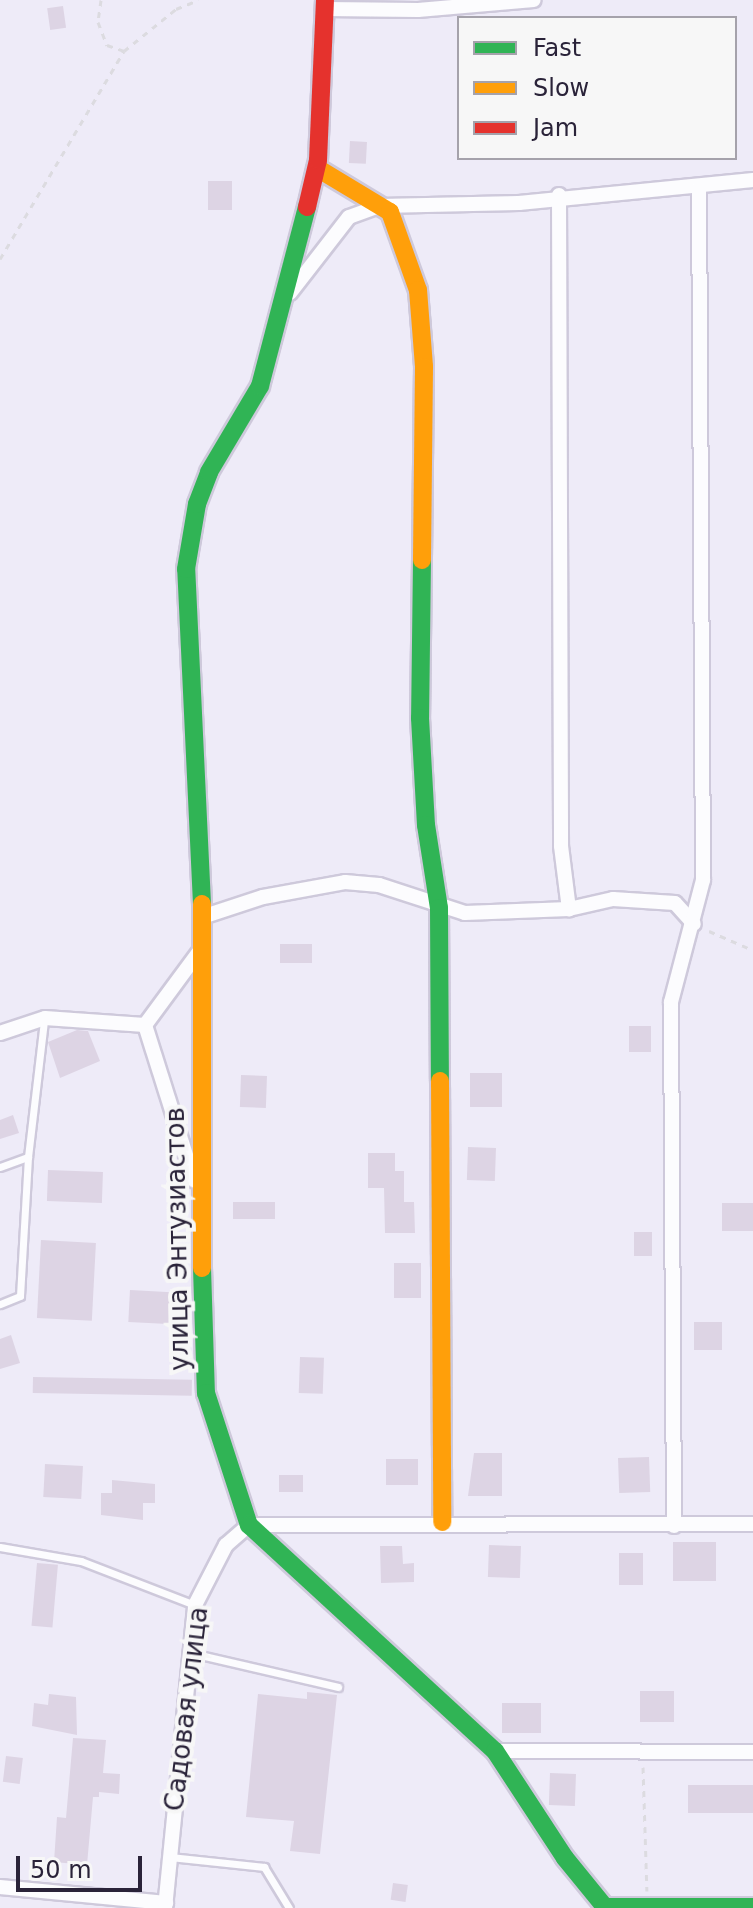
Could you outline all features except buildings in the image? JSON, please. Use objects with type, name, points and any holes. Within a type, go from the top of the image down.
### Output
[{"type":"street","points":[[325,4],[418,10],[534,0]]},
{"type":"street","name":"улица Энтузиастов","points":[[249,1525],[206,1393],[200,1216],[204,944],[186,569],[190,533],[209,472],[260,386],[286,300],[317,168],[325,4]]},
{"type":"street","points":[[317,168],[390,212],[418,290],[424,367],[420,718],[426,825],[439,908],[442,1522]]},
{"type":"street","points":[[286,300],[349,217],[380,206],[519,203],[559,195],[699,188],[753,180]]},
{"type":"street","points":[[674,1526],[671,1002],[694,924],[703,880],[699,188]]},
{"type":"street","points":[[559,195],[561,846],[569,909]]},
{"type":"street","points":[[202,917],[263,897],[345,882],[379,885],[439,908],[465,913],[569,909],[613,899],[675,903],[694,924]]},
{"type":"street","points":[[145,1025],[204,944]]},
{"type":"street","points":[[0,1033],[45,1018],[145,1025]]},
{"type":"street","points":[[145,1025],[190,1161],[200,1216]]},
{"type":"street","points":[[249,1525],[442,1522],[674,1526],[753,1524]]},
{"type":"street","points":[[249,1525],[495,1751],[565,1858],[605,1907],[753,1907]]},
{"type":"street","name":"Садовая улица","points":[[165,1905],[195,1605],[226,1545],[249,1525]]},
{"type":"street","points":[[495,1751],[753,1752]]},
{"type":"street","points":[[0,1887],[165,1905]]},
{"type":"lane","points":[[0,1304],[20,1296],[28,1157],[45,1018]]},
{"type":"lane","points":[[0,1167],[28,1157]]},
{"type":"lane","points":[[0,1547],[81,1561],[195,1605]]},
{"type":"lane","points":[[191,1653],[338,1687]]},
{"type":"lane","points":[[170,1857],[264,1867],[289,1908]]},
{"type":"path","points":[[101,0],[98,22],[107,45],[124,51]]},
{"type":"path","points":[[0,259],[124,51],[176,9],[198,0]]},
{"type":"path","points":[[694,924],[753,950]]},
{"type":"path","points":[[642,1752],[648,1907]]},
{"type":"traffic: fast","points":[[202,904],[186,569],[197,504],[209,472],[260,386],[307,207]]},
{"type":"traffic: fast","points":[[422,560],[420,718],[426,825],[439,908],[440,1081]]},
{"type":"traffic: fast","points":[[202,1268],[206,1393],[249,1525],[495,1751],[565,1858],[605,1907],[753,1907]]},
{"type":"traffic: slow","points":[[317,168],[390,212],[418,290],[424,367],[422,560]]},
{"type":"traffic: slow","points":[[202,904],[202,1268]]},
{"type":"traffic: slow","points":[[440,1081],[442,1522]]},
{"type":"traffic: jam","points":[[307,207],[318,160],[325,0]]}]
